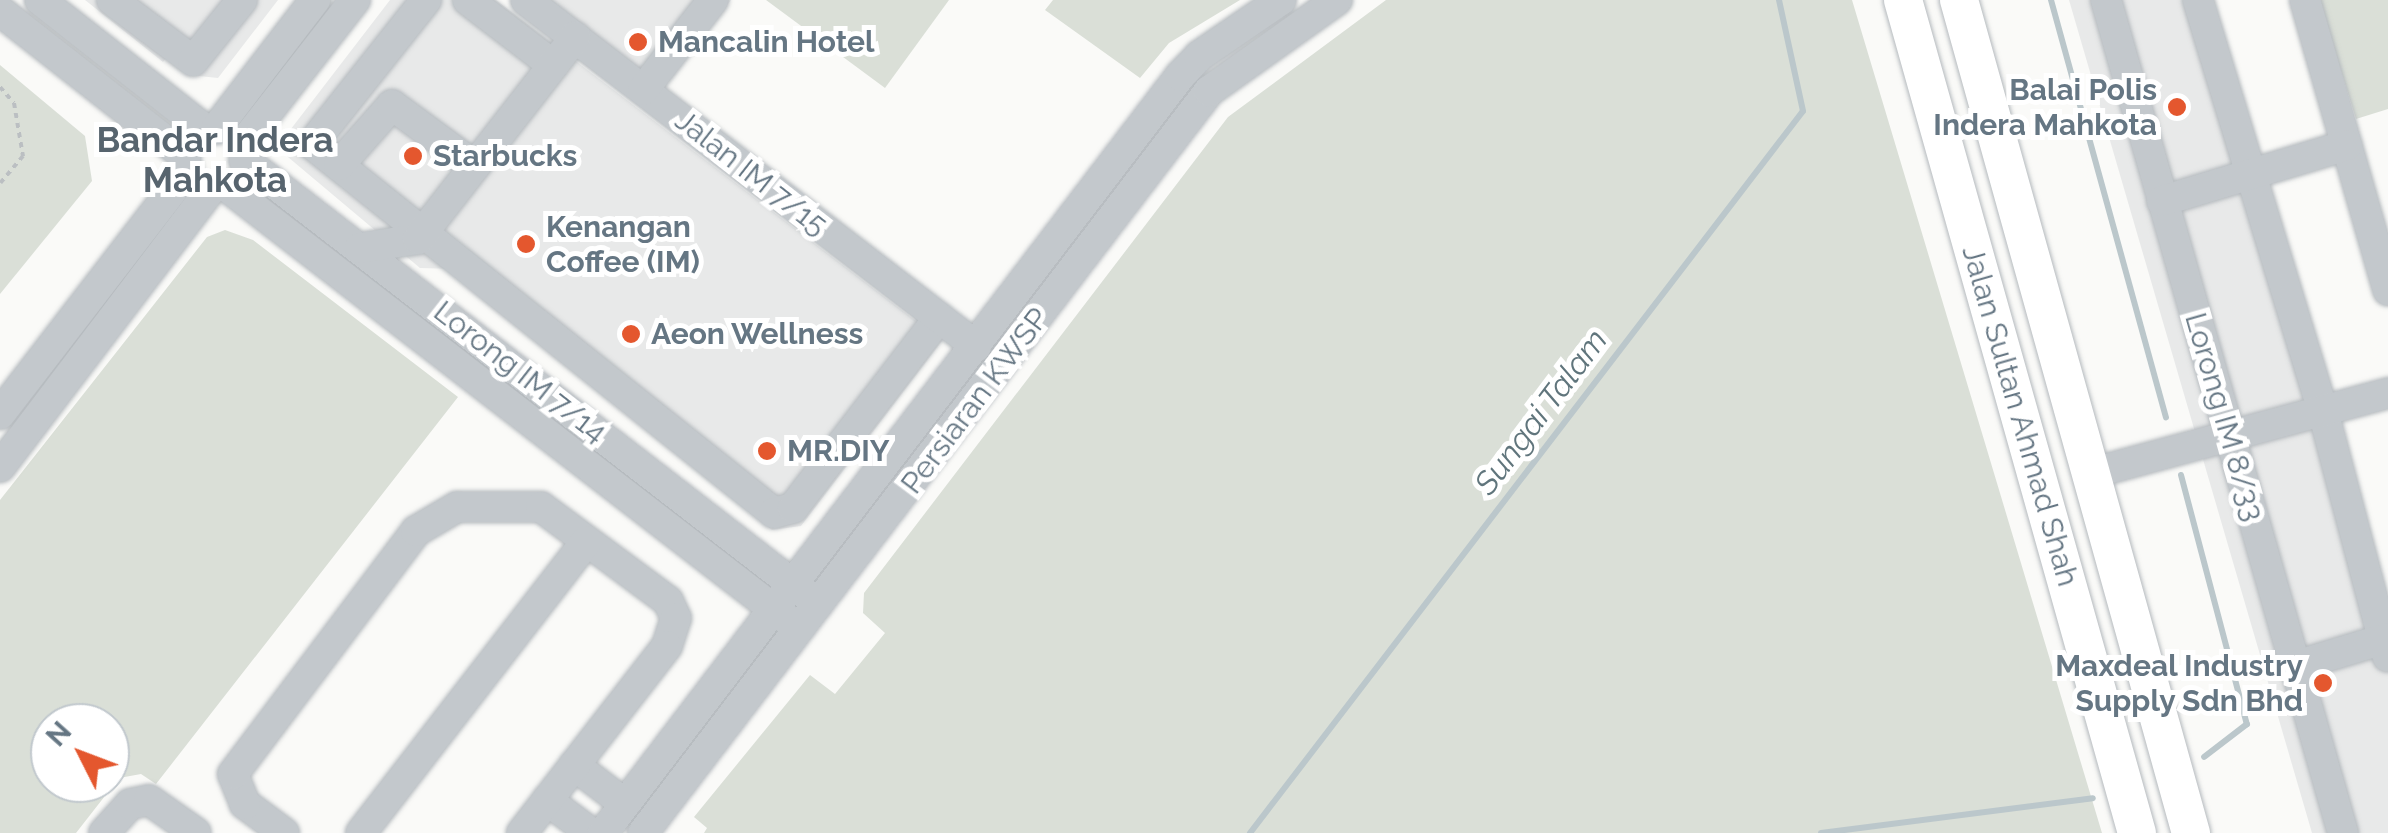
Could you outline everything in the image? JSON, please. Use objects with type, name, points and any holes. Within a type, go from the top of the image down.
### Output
[{"type":"main road","name":"Jalan Sultan Ahmad Shah","points":[[1903,0],[2137,833]]},
{"type":"main road","name":"Jalan Sultan Ahmad Shah","points":[[1959,0],[2192,833]]},
{"type":"street","name":"Lorong IM 7/14","points":[[40,0],[227,141],[681,498],[797,607]]},
{"type":"street","points":[[112,0],[193,61],[242,0]]},
{"type":"street","points":[[0,467],[227,141],[316,0]]},
{"type":"street","points":[[203,175],[192,140],[227,141],[355,0]]},
{"type":"street","points":[[426,0],[312,144],[774,513],[788,513],[940,318]]},
{"type":"street","points":[[468,0],[553,65]]},
{"type":"street","points":[[643,90],[713,0]]},
{"type":"street","name":"Persiaran KWSP","points":[[643,833],[957,372],[1190,64],[1281,0]]},
{"type":"street","name":"Persiaran KWSP","points":[[603,833],[984,392],[1209,91],[1336,0]]},
{"type":"street","name":"Lorong IM 8/33","points":[[2106,0],[2343,833]]},
{"type":"street","points":[[2198,0],[2323,411],[2386,645],[2295,666]]},
{"type":"street","points":[[2305,0],[2347,145],[2380,231],[2388,290]]},
{"type":"street","name":"Jalan IM 7/15","points":[[547,6],[575,38],[976,346]]},
{"type":"street","name":"Lorong IM 7/14","points":[[0,10],[203,175],[797,607]]},
{"type":"street","points":[[367,254],[406,244],[424,232],[575,38]]},
{"type":"street","points":[[339,165],[392,105],[475,166]]},
{"type":"street","points":[[2162,201],[2347,145]]},
{"type":"street","points":[[0,414],[203,175]]},
{"type":"street","points":[[367,254],[458,260]]},
{"type":"street","points":[[957,372],[984,392]]},
{"type":"street","points":[[2092,474],[2388,393]]},
{"type":"street","points":[[656,478],[675,435]]},
{"type":"street","points":[[675,435],[681,498]]},
{"type":"street","points":[[284,833],[245,804],[233,774],[416,531],[457,507],[541,507],[668,601],[676,618],[667,646],[522,833]]},
{"type":"street","points":[[360,833],[587,541]]},
{"type":"street","points":[[574,765],[625,804]]},
{"type":"street","points":[[104,833],[130,804],[149,800],[196,833]]},
{"type":"street","points":[[548,800],[591,833]]},
{"type":"path","points":[[0,88],[14,103],[22,156],[0,183]]},
{"type":"shaded area","points":[[85,0],[278,0],[218,78],[199,76],[169,54],[163,62]]},
{"type":"shaded area","points":[[390,0],[496,0],[942,341],[801,526],[772,530],[455,269],[420,268],[282,152],[284,138]]},
{"type":"shaded area","points":[[543,0],[731,0],[662,90]]},
{"type":"shaded area","points":[[766,0],[949,0],[885,88]]},
{"type":"shaded area","points":[[1053,0],[1240,0],[1169,43],[1140,78],[1045,10]]},
{"type":"shaded area","points":[[1386,0],[1852,0],[2102,833],[704,833],[707,828],[694,817],[810,675],[835,694],[885,633],[863,613],[864,593],[1228,117]]},
{"type":"shaded area","points":[[2069,0],[2198,0],[2388,653],[2388,833],[2312,833]]},
{"type":"shaded area","points":[[2319,0],[2388,0],[2388,109],[2356,119]]},
{"type":"shaded area","points":[[0,65],[85,136],[92,181],[0,294]]},
{"type":"shaded area","points":[[225,230],[253,240],[458,397],[156,784],[141,774],[130,776],[130,703],[30,703],[30,803],[99,803],[76,833],[0,833],[0,500],[207,237]]},
{"type":"waterway","name":"Sungai Talam","points":[[1250,833],[1803,111],[1779,0]]},
{"type":"waterway","points":[[2051,0],[2166,417]]},
{"type":"waterway","points":[[2181,475],[2247,724],[2204,757]]},
{"type":"waterway","points":[[1821,833],[2093,798]]},
{"type":"place","name":"Mancalin Hotel","points":[[638,42]]},
{"type":"place","name":"Balai Polis Indera Mahkota","points":[[2177,107]]},
{"type":"place","name":"Starbucks","points":[[413,156]]},
{"type":"place","name":"Kenangan Coffee (IM)","points":[[526,244]]},
{"type":"place","name":"Aeon Wellness","points":[[631,334]]},
{"type":"place","name":"MR.DIY","points":[[767,451]]},
{"type":"place","name":"Maxdeal Industry Supply Sdn Bhd","points":[[2323,683]]},
{"type":"district","name":"Bandar Indera Mahkota","points":[[215,160]]}]
